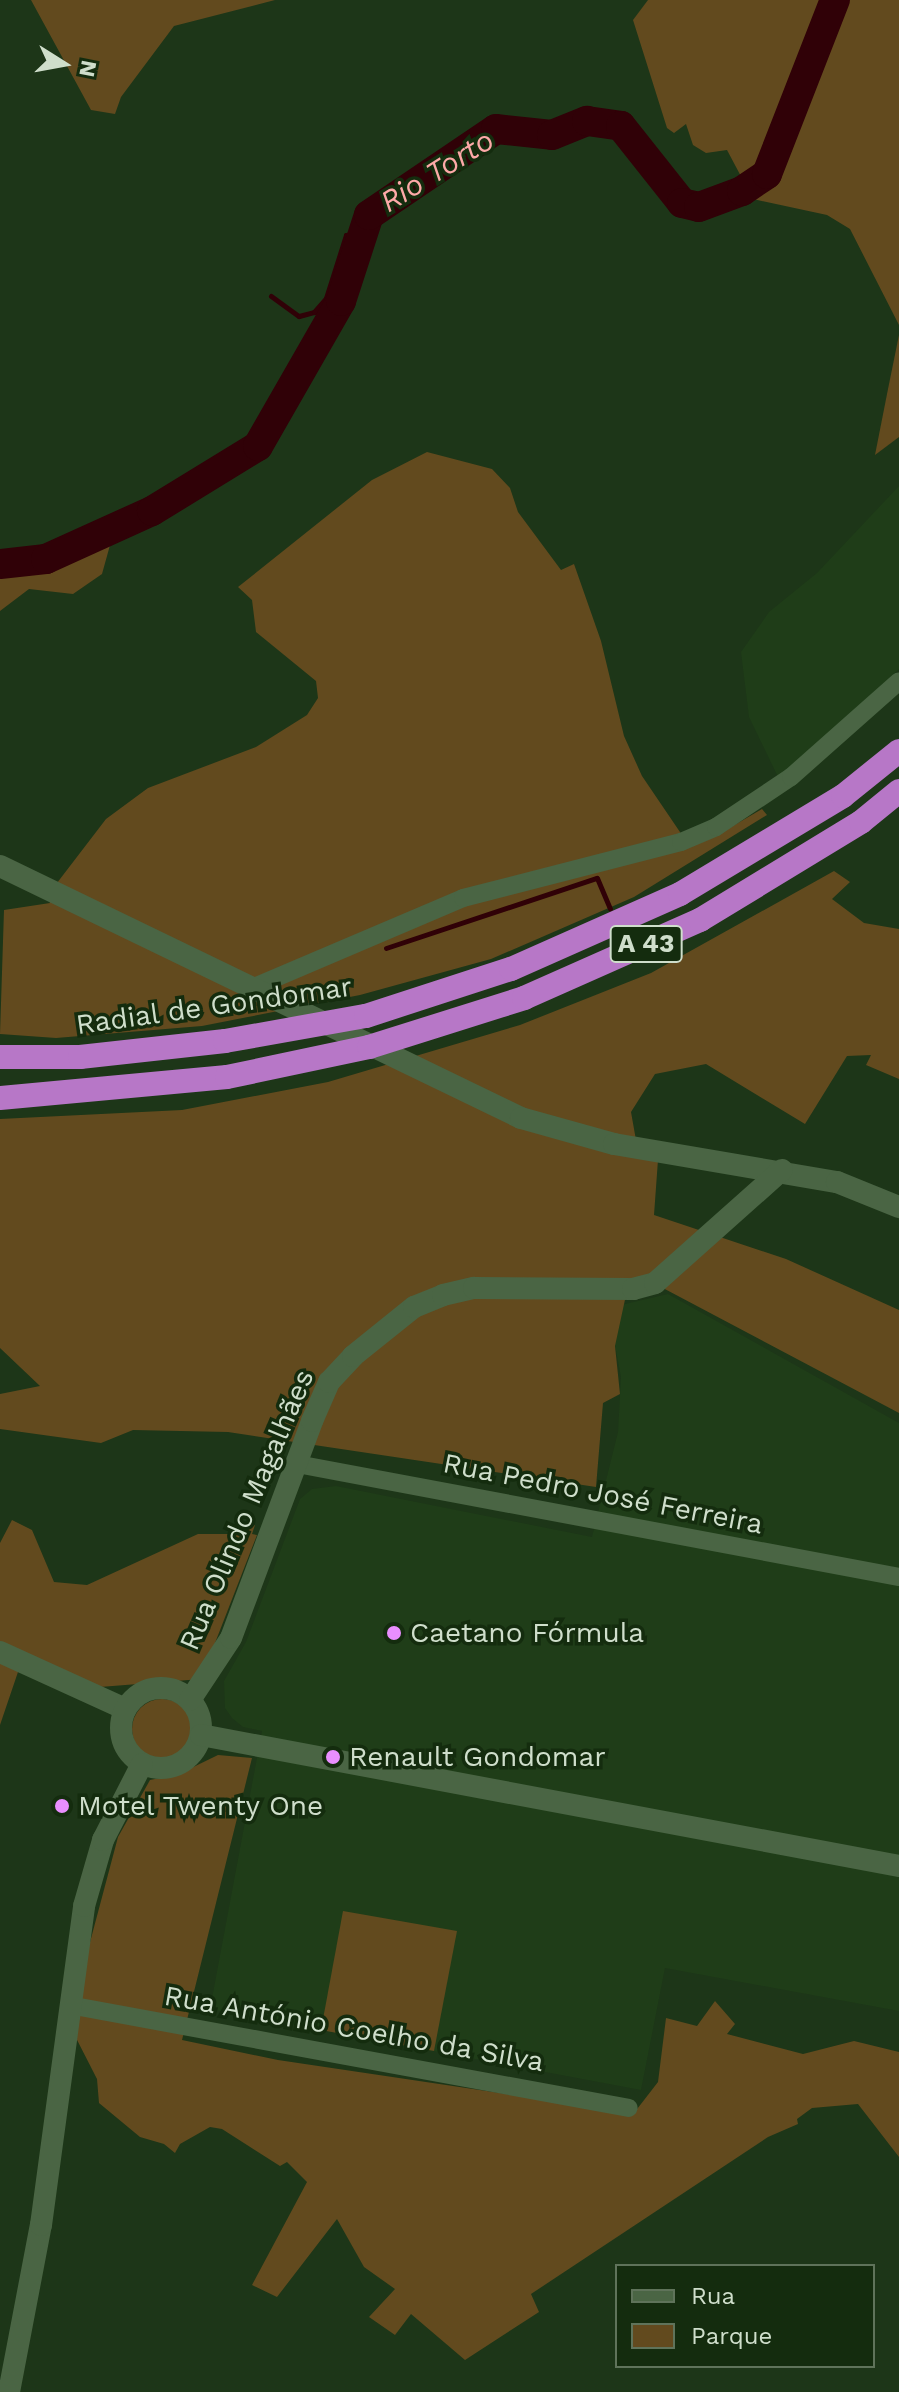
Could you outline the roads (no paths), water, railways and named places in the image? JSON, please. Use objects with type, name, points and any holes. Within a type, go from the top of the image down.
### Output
[{"type":"highway","name":"Radial de Gondomar","points":[[0,1057],[80,1057],[225,1041],[366,1016],[511,969],[680,894],[843,796],[899,751]]},
{"type":"highway","name":"A 43","points":[[0,1098],[227,1077],[369,1047],[524,998],[700,920],[861,822],[899,791]]},
{"type":"street","points":[[257,990],[463,898],[681,842],[716,827],[791,777],[899,681]]},
{"type":"street","points":[[0,866],[467,1095],[563,1132],[837,1182],[899,1207]]},
{"type":"street","name":"Rua Olindo Magalhães","points":[[190,1700],[231,1638],[329,1382],[362,1347],[414,1307],[474,1288],[633,1289],[655,1283],[782,1170]]},
{"type":"street","name":"Rua Pedro José Ferreira","points":[[297,1464],[899,1577]]},
{"type":"street","points":[[0,1652],[125,1709]]},
{"type":"street","points":[[155,1688],[190,1700],[197,1710],[201,1735],[179,1764],[142,1764],[121,1734],[125,1709],[143,1692],[155,1688]]},
{"type":"street","points":[[201,1735],[899,1866]]},
{"type":"street","points":[[9,2392],[39,2241],[69,2005],[91,1878],[103,1840],[142,1764]]},
{"type":"street","name":"Rua António Coelho da Silva","points":[[69,2005],[629,2108]]},
{"type":"waterway","name":"Rio Torto","points":[[0,564],[46,559],[152,511],[258,446],[341,301],[369,215],[496,129],[552,135],[587,121],[621,126],[682,203],[699,207],[742,191],[767,174],[835,0]]},
{"type":"waterway","points":[[271,296],[299,316],[314,312],[326,298],[346,235],[365,233]]},
{"type":"waterway","points":[[386,948],[597,878],[610,908]]},
{"type":"place","name":"Caetano Fórmula","points":[[394,1633]]},
{"type":"place","name":"Renault Gondomar","points":[[333,1757]]},
{"type":"place","name":"Motel Twenty One","points":[[62,1806]]}]
